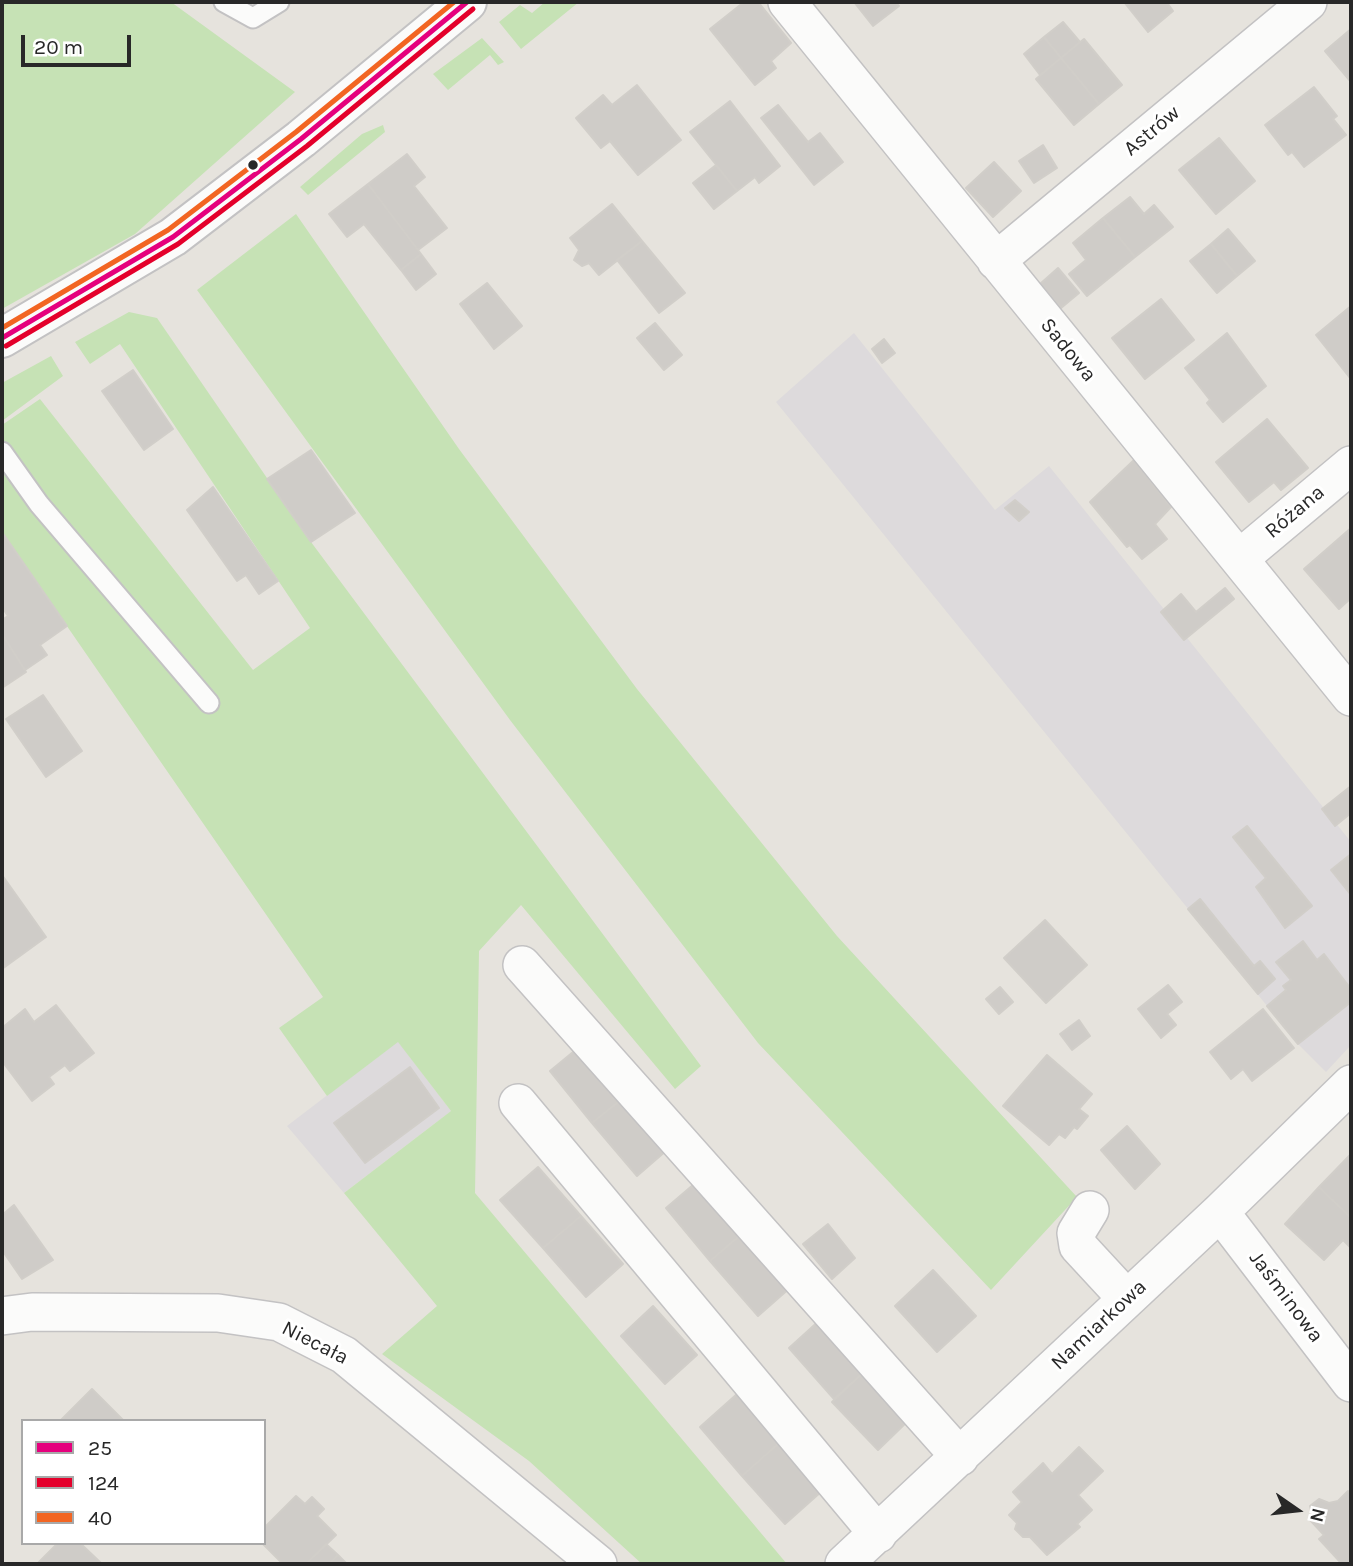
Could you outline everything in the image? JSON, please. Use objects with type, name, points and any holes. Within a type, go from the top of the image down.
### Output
[{"type":"street","points":[[2,338],[173,237],[301,139],[467,2]]},
{"type":"street","name":"Sadowa","points":[[787,2],[1351,696]]},
{"type":"street","name":"Astrów","points":[[996,261],[1308,2]]},
{"type":"street","name":"Różana","points":[[1240,558],[1351,465]]},
{"type":"street","points":[[522,965],[960,1457]]},
{"type":"street","name":"Namiarkowa","points":[[844,1564],[1220,1212],[1351,1084]]},
{"type":"street","points":[[518,1103],[878,1534]]},
{"type":"street","points":[[1090,1210],[1076,1233],[1078,1246],[1127,1299]]},
{"type":"street","name":"Jaśminowa","points":[[1220,1212],[1351,1383]]},
{"type":"street","name":"Niecała","points":[[2,1316],[32,1312],[218,1313],[279,1322],[344,1355],[598,1564]]},
{"type":"lane","points":[[223,2],[253,18],[279,2]]},
{"type":"lane","points":[[2,452],[39,504],[209,702]]},
{"type":"shaded area","points":[[854,333],[995,510],[1049,466],[1351,842],[1351,1045],[1326,1072],[1298,1044],[776,402]]},
{"type":"shaded area","points":[[398,1041],[451,1111],[344,1193],[287,1126]]},
{"type":"green space","points":[[2,2],[171,2],[295,92],[135,234],[2,309]]},
{"type":"green space","points":[[545,2],[579,2],[521,49],[499,22],[520,5],[532,13]]},
{"type":"green space","points":[[482,38],[504,62],[498,65],[490,55],[448,90],[433,74]]},
{"type":"green space","points":[[383,125],[385,132],[308,195],[300,187],[362,134]]},
{"type":"green space","points":[[296,214],[459,449],[637,689],[837,936],[1077,1197],[991,1290],[758,1043],[510,720],[197,290]]},
{"type":"green space","points":[[129,312],[157,318],[311,542],[701,1066],[675,1089],[521,905],[479,951],[475,1193],[787,1564],[642,1564],[529,1461],[382,1354],[437,1306],[344,1193],[451,1111],[398,1042],[327,1096],[279,1028],[323,997],[2,532],[2,425],[40,399],[253,670],[310,628],[120,344],[90,364],[75,342]]},
{"type":"green space","points":[[51,356],[63,376],[2,421],[2,383]]},
{"type":"building","points":[[744,2],[758,2],[791,43],[771,61],[776,68],[755,85],[710,29]]},
{"type":"building","points":[[854,2],[895,2],[899,6],[873,26]]},
{"type":"building","points":[[1124,2],[1171,2],[1168,4],[1173,11],[1148,32]]},
{"type":"building","points":[[1063,22],[1080,42],[1061,58],[1044,37]]},
{"type":"building","points":[[1351,29],[1351,82],[1325,51]]},
{"type":"building","points":[[1044,37],[1061,58],[1040,75],[1024,54]]},
{"type":"building","points":[[1084,39],[1122,85],[1099,104],[1061,58]]},
{"type":"building","points":[[1061,58],[1099,104],[1074,125],[1036,79]]},
{"type":"building","points":[[637,85],[681,140],[638,175],[610,141],[601,148],[576,118],[603,95],[612,105]]},
{"type":"building","points":[[1314,87],[1337,116],[1333,119],[1346,135],[1304,167],[1292,152],[1288,155],[1265,125]]},
{"type":"building","points":[[730,101],[780,166],[759,183],[755,177],[737,191],[690,132]]},
{"type":"building","points":[[778,105],[808,142],[820,133],[843,162],[814,185],[761,118]]},
{"type":"building","points":[[1219,138],[1255,181],[1216,214],[1179,170]]},
{"type":"building","points":[[1043,145],[1057,168],[1034,183],[1019,161]]},
{"type":"building","points":[[407,154],[425,177],[414,186],[447,228],[418,250],[368,184]]},
{"type":"building","points":[[994,162],[1021,191],[993,217],[966,188]]},
{"type":"building","points":[[716,165],[737,191],[714,209],[693,183]]},
{"type":"building","points":[[368,184],[421,254],[401,270],[364,224],[347,237],[329,214]]},
{"type":"building","points":[[1130,197],[1144,214],[1154,205],[1173,227],[1135,257],[1103,218]]},
{"type":"building","points":[[612,204],[642,241],[599,275],[589,263],[582,266],[574,260],[579,250],[570,238]]},
{"type":"building","points":[[1103,218],[1135,257],[1087,296],[1069,274],[1086,260],[1073,243]]},
{"type":"building","points":[[1228,229],[1255,261],[1237,276],[1211,244]]},
{"type":"building","points":[[642,241],[685,293],[659,313],[617,260]]},
{"type":"building","points":[[1211,244],[1237,276],[1217,293],[1190,261]]},
{"type":"building","points":[[421,254],[436,274],[416,290],[401,270]]},
{"type":"building","points":[[1058,268],[1079,293],[1061,308],[1040,284]]},
{"type":"building","points":[[487,283],[522,326],[494,349],[460,304]]},
{"type":"building","points":[[1161,299],[1194,340],[1145,379],[1112,338]]},
{"type":"building","points":[[1351,306],[1351,377],[1350,378],[1316,335]]},
{"type":"building","points":[[655,323],[682,355],[664,370],[637,338]]},
{"type":"building","points":[[1227,333],[1266,386],[1223,422],[1207,403],[1210,400],[1185,368]]},
{"type":"building","points":[[884,339],[895,353],[882,363],[872,349]]},
{"type":"building","points":[[133,370],[173,429],[144,450],[102,391]]},
{"type":"building","points":[[1267,419],[1308,468],[1281,490],[1274,482],[1249,502],[1216,462]]},
{"type":"building","points":[[311,450],[355,513],[311,542],[267,479]]},
{"type":"building","points":[[1134,460],[1171,507],[1155,524],[1167,539],[1142,559],[1130,545],[1127,547],[1090,502]]},
{"type":"building","points":[[213,487],[278,581],[259,594],[246,575],[237,581],[187,510]]},
{"type":"building","points":[[1015,500],[1029,512],[1019,521],[1005,508]]},
{"type":"building","points":[[1351,528],[1351,598],[1339,609],[1304,569]]},
{"type":"building","points":[[2,532],[67,626],[40,645],[47,655],[25,670],[2,634],[2,620],[8,616],[2,607]]},
{"type":"building","points":[[1225,588],[1234,599],[1184,640],[1161,612],[1181,594],[1196,612]]},
{"type":"building","points":[[2,634],[26,672],[2,688]]},
{"type":"building","points":[[43,695],[82,751],[46,777],[6,719]]},
{"type":"building","points":[[1351,786],[1351,813],[1335,826],[1322,809]]},
{"type":"building","points":[[1247,826],[1312,906],[1285,928],[1256,887],[1266,878],[1233,837]]},
{"type":"building","points":[[1351,854],[1351,895],[1331,870]]},
{"type":"building","points":[[2,875],[46,937],[2,969]]},
{"type":"building","points":[[1200,899],[1254,966],[1260,961],[1275,979],[1258,994],[1188,909]]},
{"type":"building","points":[[1045,920],[1087,965],[1046,1003],[1004,958]]},
{"type":"building","points":[[1303,941],[1317,960],[1324,954],[1351,989],[1351,1002],[1298,1044],[1267,1006],[1286,990],[1283,986],[1291,980],[1276,962]]},
{"type":"building","points":[[1168,985],[1182,1002],[1167,1014],[1176,1025],[1161,1038],[1138,1009]]},
{"type":"building","points":[[1000,987],[1013,1002],[999,1014],[986,999]]},
{"type":"building","points":[[56,1005],[94,1053],[70,1071],[65,1065],[49,1077],[54,1084],[32,1101],[2,1061],[2,1028],[25,1009],[34,1022]]},
{"type":"building","points":[[1263,1009],[1294,1048],[1252,1081],[1243,1069],[1231,1079],[1210,1052]]},
{"type":"building","points":[[1079,1020],[1090,1036],[1072,1050],[1060,1034]]},
{"type":"building","points":[[584,1043],[627,1095],[592,1123],[550,1071]]},
{"type":"building","points":[[1047,1055],[1092,1094],[1079,1109],[1088,1116],[1065,1138],[1059,1134],[1049,1145],[1003,1106]]},
{"type":"building","points":[[410,1067],[439,1108],[365,1163],[334,1123]]},
{"type":"building","points":[[627,1095],[667,1150],[637,1176],[592,1123]]},
{"type":"building","points":[[1127,1126],[1160,1164],[1135,1189],[1101,1150]]},
{"type":"building","points":[[1351,1154],[1351,1218],[1319,1187]]},
{"type":"building","points":[[538,1167],[581,1216],[543,1248],[500,1200]]},
{"type":"building","points":[[700,1179],[744,1232],[710,1261],[666,1208]]},
{"type":"building","points":[[1319,1187],[1351,1218],[1351,1248],[1343,1240],[1324,1260],[1285,1224]]},
{"type":"building","points":[[14,1205],[53,1260],[22,1279],[2,1250],[2,1215]]},
{"type":"building","points":[[581,1216],[623,1264],[586,1297],[543,1248]]},
{"type":"building","points":[[828,1224],[855,1258],[832,1279],[803,1244]]},
{"type":"building","points":[[744,1232],[791,1287],[758,1316],[710,1261]]},
{"type":"building","points":[[933,1270],[976,1316],[937,1352],[895,1306]]},
{"type":"building","points":[[653,1306],[697,1355],[665,1384],[621,1336]]},
{"type":"building","points":[[821,1319],[866,1370],[834,1399],[789,1348]]},
{"type":"building","points":[[866,1370],[911,1418],[878,1450],[832,1402]]},
{"type":"building","points":[[92,1389],[122,1419],[62,1419]]},
{"type":"building","points":[[737,1394],[779,1443],[742,1476],[700,1427]]},
{"type":"building","points":[[779,1443],[822,1491],[785,1524],[742,1476]]},
{"type":"building","points":[[1079,1447],[1103,1471],[1078,1495],[1092,1510],[1077,1524],[1080,1527],[1047,1555],[1030,1537],[1023,1537],[1015,1529],[1017,1523],[1009,1515],[1022,1502],[1013,1492],[1043,1463],[1052,1474]]},
{"type":"building","points":[[1348,1491],[1351,1493],[1351,1564],[1342,1564],[1319,1539],[1324,1535],[1310,1520],[1313,1517],[1310,1506],[1319,1499],[1329,1503],[1338,1501]]},
{"type":"building","points":[[296,1496],[305,1504],[312,1497],[324,1509],[317,1516],[336,1535],[306,1564],[283,1564],[264,1545],[266,1526]]},
{"type":"building","points":[[326,1544],[338,1555],[329,1564],[306,1564]]},
{"type":"building","points":[[56,1545],[82,1545],[102,1564],[37,1564]]},
{"type":"building","points":[[338,1555],[347,1564],[329,1564]]},
{"type":"transit line","name":"40","points":[[2,328],[168,230],[296,132],[454,2]]},
{"type":"transit line","name":"25","points":[[2,338],[173,237],[301,139],[467,2]]},
{"type":"transit line","name":"124","points":[[6,346],[178,244],[307,146],[473,9]]}]
